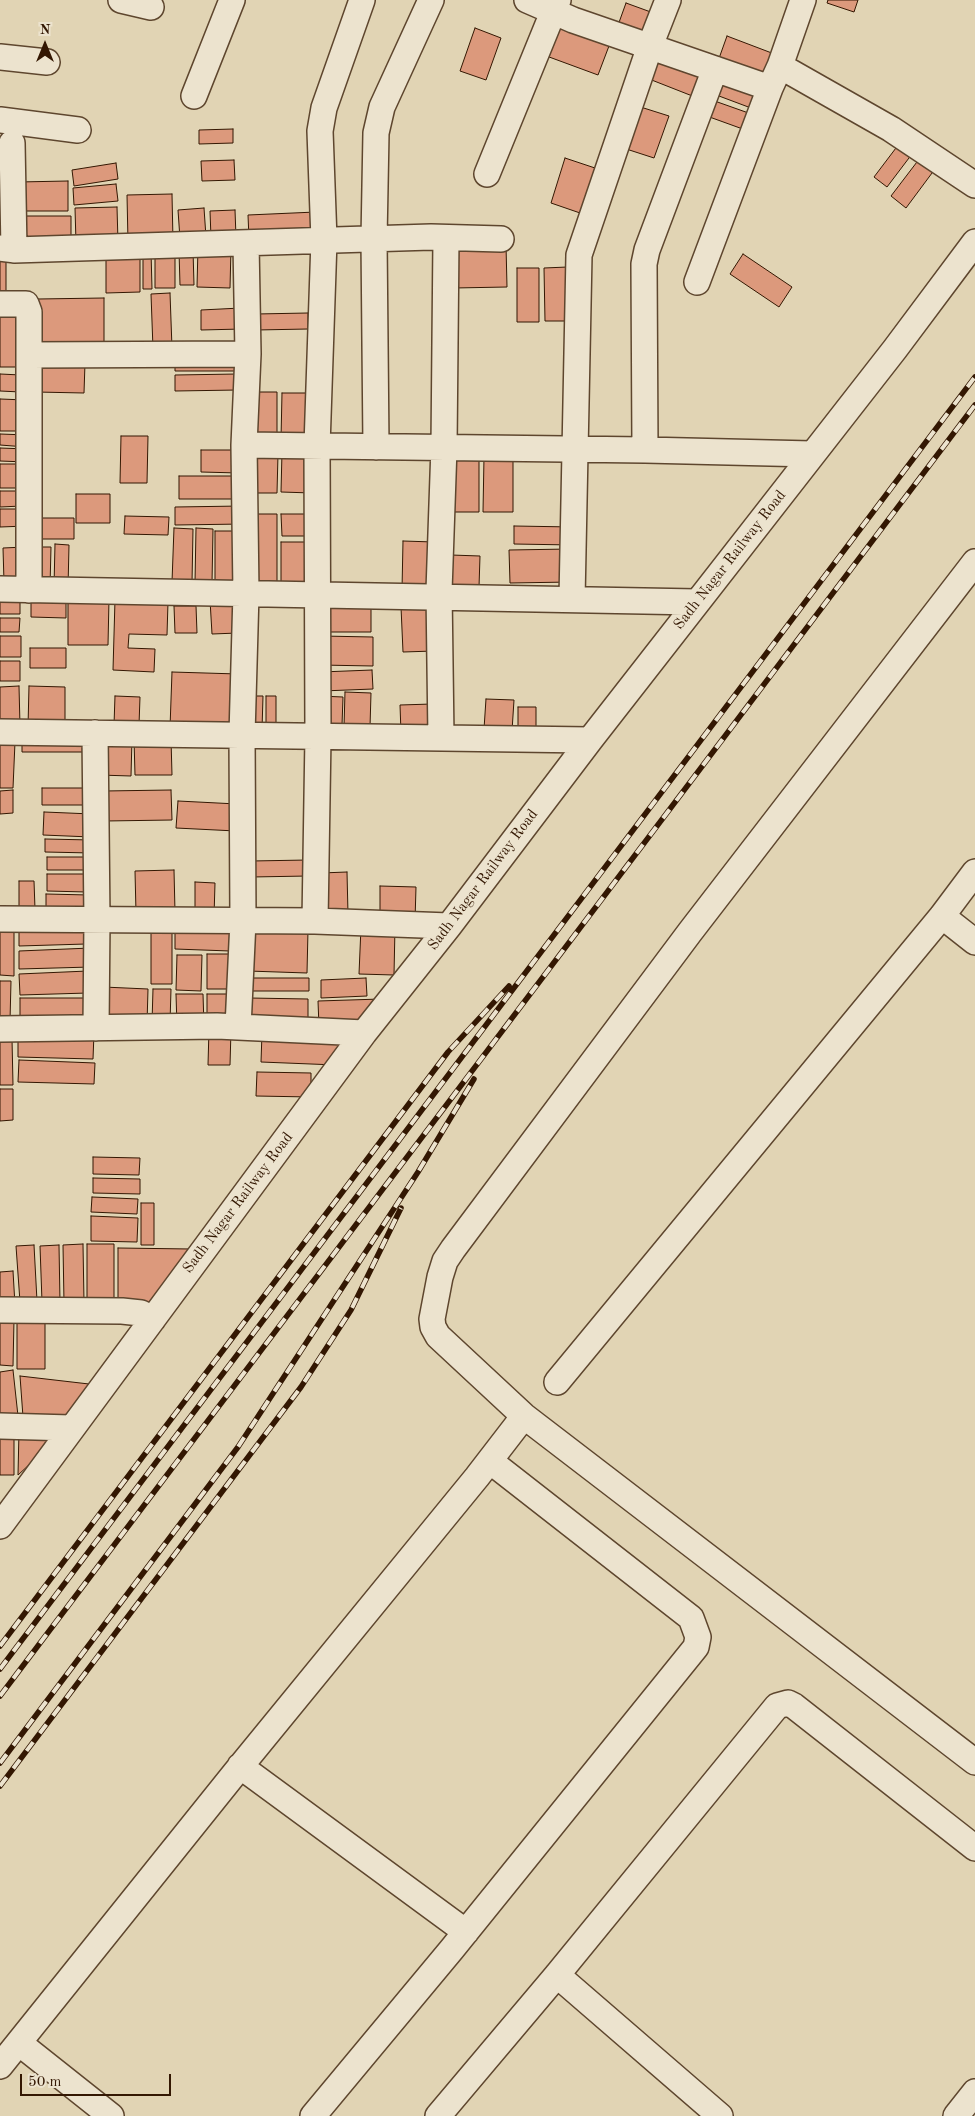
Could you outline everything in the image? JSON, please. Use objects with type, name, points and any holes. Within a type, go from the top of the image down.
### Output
[{"type":"street","points":[[121,0],[152,7]]},
{"type":"street","points":[[194,96],[232,0]]},
{"type":"street","points":[[315,921],[318,736],[317,446],[324,240],[321,119],[362,0]]},
{"type":"street","points":[[376,447],[375,143],[382,107],[431,0]]},
{"type":"street","points":[[527,0],[555,5],[573,20],[715,69],[775,77],[891,129],[975,185]]},
{"type":"street","points":[[572,599],[579,255],[650,46],[668,0]]},
{"type":"street","points":[[697,282],[803,0]]},
{"type":"street","points":[[487,174],[555,5]]},
{"type":"street","points":[[0,57],[46,62]]},
{"type":"street","points":[[645,450],[644,264],[647,250],[715,69]]},
{"type":"street","points":[[0,120],[78,130]]},
{"type":"street","points":[[12,143],[7,249],[324,240],[501,239]]},
{"type":"street","points":[[441,738],[439,597],[444,447],[446,238]]},
{"type":"street","name":"Sadh Nagar Railway Road","points":[[0,1526],[364,1033],[449,926],[590,740],[975,242]]},
{"type":"street","points":[[238,1026],[242,921],[242,735],[246,593],[244,445],[248,354],[246,243]]},
{"type":"street","points":[[0,304],[20,303],[28,307],[29,590]]},
{"type":"street","points":[[29,355],[248,354]]},
{"type":"street","points":[[244,445],[812,454]]},
{"type":"street","points":[[975,562],[690,932],[445,1261],[433,1314],[435,1331],[438,1336],[524,1416],[975,1762]]},
{"type":"street","points":[[0,589],[697,602]]},
{"type":"street","points":[[0,732],[590,740]]},
{"type":"street","points":[[95,733],[96,1028]]},
{"type":"street","points":[[557,1382],[942,916],[975,872]]},
{"type":"street","points":[[942,916],[975,942]]},
{"type":"street","points":[[0,920],[315,921],[449,926]]},
{"type":"street","points":[[0,1029],[238,1026],[364,1033]]},
{"type":"street","points":[[0,1310],[127,1311],[141,1313],[153,1319]]},
{"type":"street","points":[[0,2066],[240,1766],[490,1461],[524,1416]]},
{"type":"street","points":[[0,1426],[71,1428]]},
{"type":"street","points":[[312,2116],[466,1932],[696,1647],[698,1637],[691,1618],[490,1461]]},
{"type":"street","points":[[438,2116],[557,1975],[771,1711],[782,1703],[794,1706],[975,1848]]},
{"type":"street","points":[[240,1766],[466,1932]]},
{"type":"street","points":[[557,1975],[720,2116]]},
{"type":"street","points":[[19,2043],[110,2116]]},
{"type":"street","points":[[956,2116],[975,2092]]},
{"type":"building","points":[[828,0],[858,0],[854,12],[827,3]]},
{"type":"building","points":[[626,3],[659,15],[649,40],[617,28]]},
{"type":"building","points":[[554,17],[612,38],[598,75],[541,54]]},
{"type":"building","points":[[475,28],[501,38],[486,80],[460,71]]},
{"type":"building","points":[[727,36],[777,55],[766,83],[717,64]]},
{"type":"building","points":[[654,51],[710,73],[700,99],[644,77]]},
{"type":"building","points":[[719,73],[767,92],[759,111],[711,93]]},
{"type":"building","points":[[709,99],[757,116],[751,132],[704,115]]},
{"type":"building","points":[[631,104],[669,116],[654,158],[617,146]]},
{"type":"building","points":[[233,129],[233,143],[199,144],[199,130]]},
{"type":"building","points":[[899,144],[912,154],[887,187],[874,177]]},
{"type":"building","points":[[565,158],[598,169],[583,214],[551,203]]},
{"type":"building","points":[[920,158],[935,169],[906,208],[891,196]]},
{"type":"building","points":[[234,160],[235,180],[202,181],[201,161]]},
{"type":"building","points":[[116,163],[118,179],[74,186],[72,170]]},
{"type":"building","points":[[68,181],[68,211],[18,211],[18,182]]},
{"type":"building","points":[[116,184],[118,201],[74,205],[73,188]]},
{"type":"building","points":[[172,194],[173,241],[128,242],[127,195]]},
{"type":"building","points":[[117,207],[118,242],[76,243],[75,208]]},
{"type":"building","points":[[204,208],[206,237],[180,239],[178,210]]},
{"type":"building","points":[[235,210],[236,237],[211,238],[210,211]]},
{"type":"building","points":[[316,212],[317,236],[249,239],[248,215]]},
{"type":"building","points":[[20,216],[71,216],[71,245],[20,245]]},
{"type":"building","points":[[506,245],[507,287],[454,288],[453,246]]},
{"type":"building","points":[[198,247],[231,248],[230,288],[197,287]]},
{"type":"building","points":[[106,250],[140,250],[140,292],[106,293]]},
{"type":"building","points":[[155,250],[175,250],[175,288],[155,288]]},
{"type":"building","points":[[193,250],[194,285],[180,285],[179,251]]},
{"type":"building","points":[[143,251],[151,251],[152,289],[143,289]]},
{"type":"building","points":[[0,253],[6,253],[6,299],[0,299]]},
{"type":"building","points":[[743,254],[792,287],[779,307],[730,274]]},
{"type":"building","points":[[568,267],[569,321],[545,321],[544,268]]},
{"type":"building","points":[[517,268],[539,268],[539,322],[517,322]]},
{"type":"building","points":[[170,293],[172,348],[153,349],[151,294]]},
{"type":"building","points":[[104,298],[104,349],[38,350],[38,299]]},
{"type":"building","points":[[241,308],[242,329],[201,330],[201,310]]},
{"type":"building","points":[[308,313],[308,329],[256,330],[256,314]]},
{"type":"building","points":[[0,317],[23,317],[23,367],[0,367]]},
{"type":"building","points":[[175,361],[239,362],[239,371],[175,371]]},
{"type":"building","points":[[37,362],[85,363],[84,393],[36,392]]},
{"type":"building","points":[[0,374],[21,375],[21,392],[0,391]]},
{"type":"building","points":[[238,374],[238,390],[175,391],[175,375]]},
{"type":"building","points":[[251,392],[277,392],[277,438],[250,438]]},
{"type":"building","points":[[282,393],[307,393],[307,440],[281,439]]},
{"type":"building","points":[[0,399],[25,400],[25,431],[0,431]]},
{"type":"building","points":[[0,434],[27,435],[26,447],[0,445]]},
{"type":"building","points":[[121,436],[148,436],[147,483],[120,483]]},
{"type":"building","points":[[0,448],[27,449],[26,462],[0,461]]},
{"type":"building","points":[[201,450],[240,450],[239,473],[201,472]]},
{"type":"building","points":[[282,452],[314,453],[312,493],[281,492]]},
{"type":"building","points":[[251,454],[278,454],[277,493],[251,493]]},
{"type":"building","points":[[451,455],[479,455],[479,512],[451,512]]},
{"type":"building","points":[[484,457],[513,458],[513,512],[483,512]]},
{"type":"building","points":[[0,464],[24,464],[24,488],[0,488]]},
{"type":"building","points":[[179,476],[240,476],[240,499],[179,499]]},
{"type":"building","points":[[0,491],[21,491],[22,506],[0,507]]},
{"type":"building","points":[[76,494],[110,494],[110,523],[76,523]]},
{"type":"building","points":[[242,506],[243,524],[175,525],[175,507]]},
{"type":"building","points":[[0,509],[25,509],[26,526],[0,527]]},
{"type":"building","points":[[251,514],[277,514],[277,584],[251,584]]},
{"type":"building","points":[[281,514],[308,514],[309,536],[282,536]]},
{"type":"building","points":[[125,516],[169,517],[168,535],[124,534]]},
{"type":"building","points":[[35,518],[74,518],[74,539],[34,539]]},
{"type":"building","points":[[514,526],[573,527],[573,545],[514,544]]},
{"type":"building","points":[[174,528],[193,529],[192,583],[172,582]]},
{"type":"building","points":[[196,528],[213,529],[212,583],[195,583]]},
{"type":"building","points":[[215,531],[237,531],[238,582],[215,582]]},
{"type":"building","points":[[403,541],[434,542],[433,591],[402,590]]},
{"type":"building","points":[[281,542],[311,542],[311,588],[281,588]]},
{"type":"building","points":[[55,544],[69,545],[68,588],[54,587]]},
{"type":"building","points":[[25,547],[26,582],[4,582],[3,548]]},
{"type":"building","points":[[35,547],[51,547],[50,587],[33,586]]},
{"type":"building","points":[[570,549],[571,582],[510,583],[509,550]]},
{"type":"building","points":[[451,555],[480,556],[479,587],[451,586]]},
{"type":"building","points":[[31,598],[66,599],[66,618],[31,617]]},
{"type":"building","points":[[68,599],[109,599],[108,645],[68,645]]},
{"type":"building","points":[[236,599],[238,633],[212,634],[210,600]]},
{"type":"building","points":[[115,600],[168,602],[167,635],[129,634],[128,648],[155,649],[154,672],[113,670]]},
{"type":"building","points":[[0,601],[20,601],[20,614],[0,614]]},
{"type":"building","points":[[319,601],[371,602],[371,632],[319,632]]},
{"type":"building","points":[[174,606],[196,606],[197,633],[175,633]]},
{"type":"building","points":[[432,606],[434,651],[403,652],[401,607]]},
{"type":"building","points":[[0,618],[20,618],[19,632],[0,632]]},
{"type":"building","points":[[0,636],[21,636],[21,657],[0,657]]},
{"type":"building","points":[[321,636],[373,637],[373,666],[320,665]]},
{"type":"building","points":[[30,648],[66,648],[66,668],[30,668]]},
{"type":"building","points":[[0,661],[20,661],[20,681],[0,681]]},
{"type":"building","points":[[372,670],[373,689],[322,691],[321,672]]},
{"type":"building","points":[[172,672],[238,674],[236,730],[170,728]]},
{"type":"building","points":[[19,686],[20,726],[0,726],[0,687]]},
{"type":"building","points":[[29,686],[65,687],[65,728],[28,727]]},
{"type":"building","points":[[345,692],[371,693],[370,727],[344,727]]},
{"type":"building","points":[[115,696],[140,697],[139,725],[114,725]]},
{"type":"building","points":[[247,696],[263,696],[262,730],[246,730]]},
{"type":"building","points":[[266,696],[276,696],[276,729],[266,729]]},
{"type":"building","points":[[319,696],[343,697],[342,725],[319,724]]},
{"type":"building","points":[[486,699],[514,700],[512,731],[484,729]]},
{"type":"building","points":[[432,704],[433,732],[401,733],[400,705]]},
{"type":"building","points":[[518,707],[536,707],[536,730],[518,731]]},
{"type":"building","points":[[100,737],[132,738],[131,776],[99,775]]},
{"type":"building","points":[[22,738],[87,738],[87,752],[22,752]]},
{"type":"building","points":[[134,739],[171,739],[172,775],[135,775]]},
{"type":"building","points":[[0,742],[15,742],[13,788],[0,788]]},
{"type":"building","points":[[42,788],[90,788],[90,805],[42,805]]},
{"type":"building","points":[[13,790],[13,813],[0,814],[0,791]]},
{"type":"building","points":[[171,790],[172,820],[105,821],[104,791]]},
{"type":"building","points":[[178,801],[237,804],[236,831],[176,828]]},
{"type":"building","points":[[44,812],[92,814],[91,837],[43,835]]},
{"type":"building","points":[[45,839],[92,840],[92,853],[45,852]]},
{"type":"building","points":[[47,857],[93,857],[92,870],[47,870]]},
{"type":"building","points":[[308,860],[308,876],[251,877],[251,861]]},
{"type":"building","points":[[174,870],[175,912],[136,913],[135,871]]},
{"type":"building","points":[[347,872],[348,914],[322,914],[321,873]]},
{"type":"building","points":[[47,874],[87,874],[87,892],[47,891]]},
{"type":"building","points":[[19,881],[34,881],[35,909],[19,909]]},
{"type":"building","points":[[195,882],[215,883],[214,917],[195,917]]},
{"type":"building","points":[[380,886],[416,887],[415,921],[380,920]]},
{"type":"building","points":[[46,894],[89,895],[88,914],[46,913]]},
{"type":"building","points":[[175,926],[231,927],[230,951],[175,949]]},
{"type":"building","points":[[0,927],[14,927],[14,976],[0,975]]},
{"type":"building","points":[[151,927],[172,927],[172,984],[151,984]]},
{"type":"building","points":[[361,927],[395,927],[394,975],[359,974]]},
{"type":"building","points":[[250,928],[308,930],[307,973],[248,971]]},
{"type":"building","points":[[86,929],[86,944],[19,946],[19,931]]},
{"type":"building","points":[[91,948],[91,967],[19,969],[19,951]]},
{"type":"building","points":[[207,954],[235,954],[235,989],[207,989]]},
{"type":"building","points":[[177,955],[202,955],[201,991],[176,990]]},
{"type":"building","points":[[88,971],[88,993],[20,995],[19,974]]},
{"type":"building","points":[[249,978],[309,978],[309,991],[249,991]]},
{"type":"building","points":[[366,978],[367,996],[321,998],[321,980]]},
{"type":"building","points":[[0,981],[11,981],[10,1021],[0,1021]]},
{"type":"building","points":[[103,987],[148,989],[147,1024],[102,1022]]},
{"type":"building","points":[[153,989],[171,989],[170,1023],[152,1023]]},
{"type":"building","points":[[176,994],[203,994],[204,1026],[177,1027]]},
{"type":"building","points":[[207,994],[231,994],[231,1026],[207,1026]]},
{"type":"building","points":[[20,998],[89,998],[89,1021],[20,1021]]},
{"type":"building","points":[[249,998],[308,999],[308,1026],[249,1024]]},
{"type":"building","points":[[381,999],[362,1027],[319,1027],[318,1001]]},
{"type":"building","points":[[209,1029],[231,1030],[230,1065],[208,1065]]},
{"type":"building","points":[[18,1030],[94,1033],[93,1059],[18,1057]]},
{"type":"building","points":[[262,1033],[352,1036],[336,1065],[261,1062]]},
{"type":"building","points":[[0,1039],[12,1039],[13,1085],[0,1085]]},
{"type":"building","points":[[19,1060],[95,1063],[94,1084],[18,1082]]},
{"type":"building","points":[[257,1072],[311,1073],[311,1097],[256,1096]]},
{"type":"building","points":[[0,1089],[13,1089],[13,1120],[0,1121]]},
{"type":"building","points":[[93,1157],[140,1158],[139,1175],[93,1174]]},
{"type":"building","points":[[93,1178],[140,1179],[140,1194],[93,1193]]},
{"type":"building","points":[[92,1197],[138,1199],[137,1214],[91,1212]]},
{"type":"building","points":[[141,1203],[154,1203],[154,1245],[141,1245]]},
{"type":"building","points":[[91,1216],[138,1218],[137,1242],[91,1241]]},
{"type":"building","points":[[83,1244],[84,1302],[64,1303],[63,1245]]},
{"type":"building","points":[[87,1244],[114,1244],[114,1303],[87,1304]]},
{"type":"building","points":[[34,1245],[37,1301],[20,1302],[16,1246]]},
{"type":"building","points":[[59,1245],[60,1302],[42,1302],[40,1246]]},
{"type":"building","points":[[118,1248],[191,1249],[153,1304],[118,1305]]},
{"type":"building","points":[[13,1271],[15,1305],[0,1305],[0,1272]]},
{"type":"building","points":[[0,1320],[14,1320],[13,1366],[0,1365]]},
{"type":"building","points":[[17,1322],[45,1322],[45,1369],[17,1369]]},
{"type":"building","points":[[13,1370],[18,1416],[0,1418],[0,1372]]},
{"type":"building","points":[[20,1376],[89,1384],[63,1420],[23,1417]]},
{"type":"building","points":[[19,1431],[56,1440],[18,1475]]},
{"type":"building","points":[[0,1433],[14,1433],[14,1475],[0,1475]]},
{"type":"railway","points":[[0,1669],[975,377]]},
{"type":"railway","points":[[0,1696],[975,405]]},
{"type":"railway","points":[[0,1646],[448,1052],[509,986]]},
{"type":"railway","points":[[0,1763],[238,1447],[418,1172],[474,1079]]},
{"type":"railway","points":[[0,1786],[301,1387],[351,1310],[401,1208]]}]
